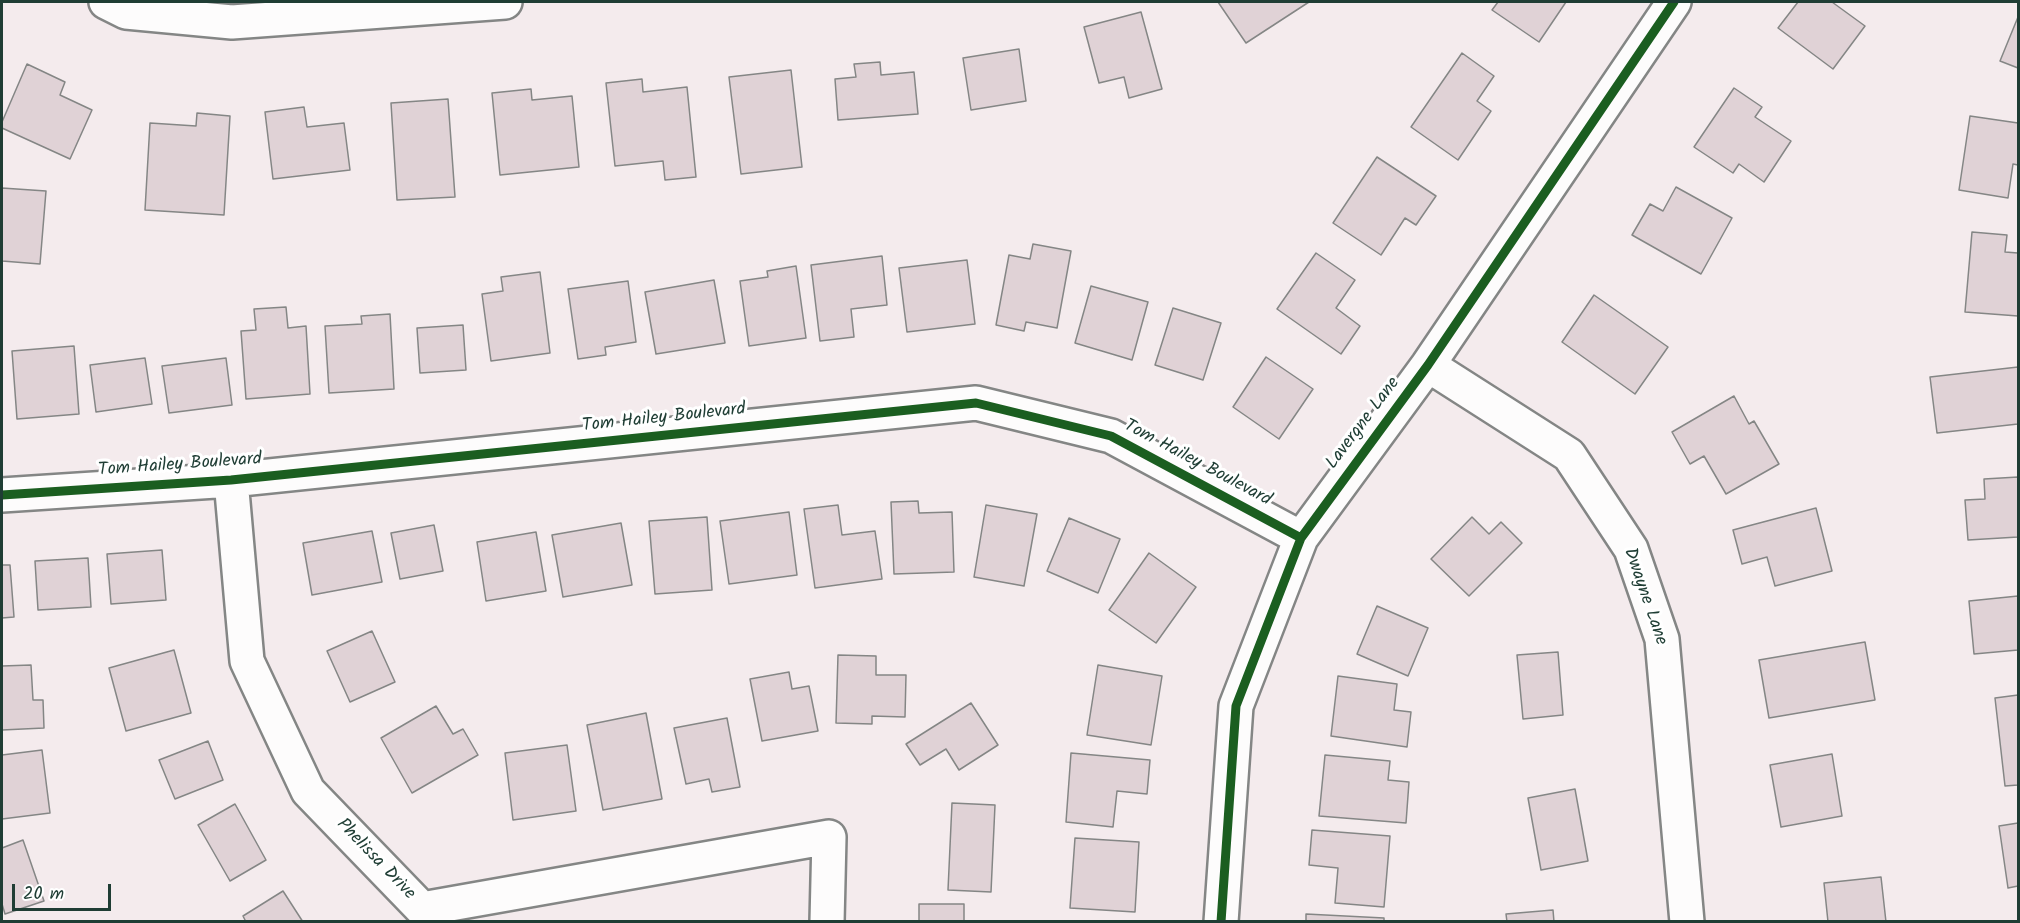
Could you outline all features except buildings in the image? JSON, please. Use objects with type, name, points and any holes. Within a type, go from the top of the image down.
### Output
[{"type":"street","points":[[106,2],[126,12],[232,22],[505,2]]},
{"type":"street","name":"Lavergne Lane","points":[[1221,921],[1236,706],[1301,538],[1428,365],[1674,2]]},
{"type":"street","name":"Dwayne Lane","points":[[1428,365],[1569,455],[1631,549],[1662,639],[1687,921]]},
{"type":"street","name":"Tom Hailey Boulevard","points":[[2,495],[231,480],[976,403],[1111,436],[1301,538]]},
{"type":"street","name":"Phelissa Drive","points":[[231,480],[247,661],[308,791],[422,909],[829,837],[827,921]]},
{"type":"cycle path","points":[[1221,922],[1236,706],[1301,538],[1428,365],[1674,2]]},
{"type":"cycle path","points":[[2,495],[231,480],[976,403],[1111,436],[1301,538]]}]
